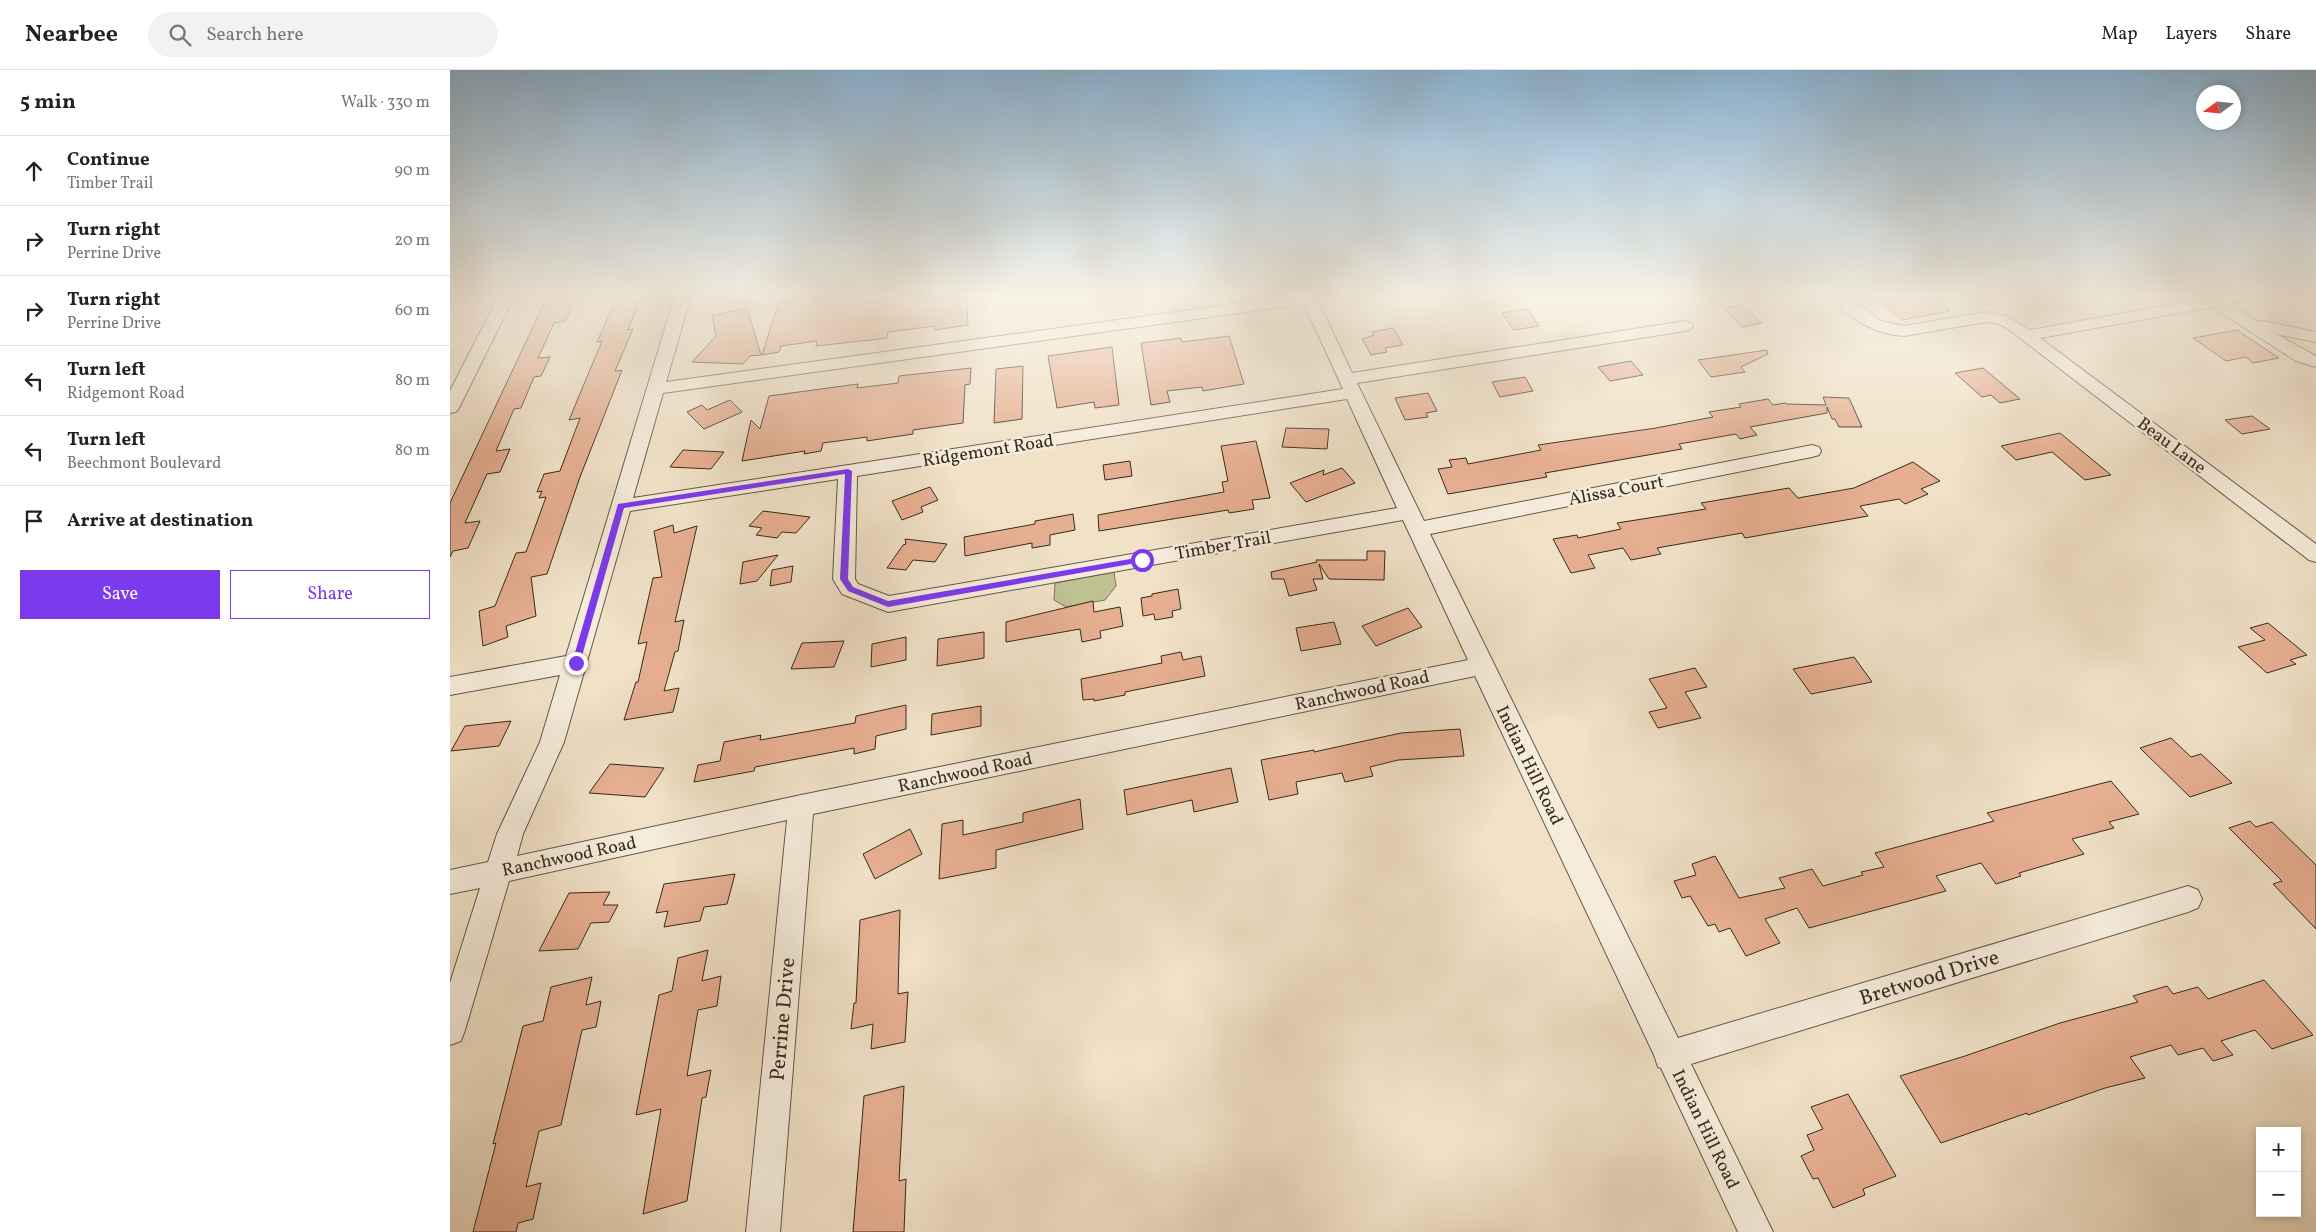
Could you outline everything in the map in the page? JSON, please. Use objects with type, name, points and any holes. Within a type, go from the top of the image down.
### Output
[{"type":"street","points":[[450,408],[480,349]]},
{"type":"street","points":[[450,1030],[510,834],[552,742],[668,349]]},
{"type":"street","points":[[656,389],[938,349]]},
{"type":"street","name":"Indian Hill Road","points":[[1333,349],[1482,666],[1756,1232]]},
{"type":"street","name":"Ridgemont Road","points":[[621,506],[848,471],[1556,349]]},
{"type":"street","name":"Beau Lane","points":[[2047,349],[2316,555]]},
{"type":"street","points":[[2290,349],[2302,357],[2316,362]]},
{"type":"street","name":"Alissa Court","points":[[1415,521],[1812,452]]},
{"type":"street","name":"Timber Trail","points":[[848,471],[844,579],[850,589],[888,604],[1415,521]]},
{"type":"street","points":[[450,686],[576,663]]},
{"type":"street","name":"Ranchwood Road","points":[[450,882],[801,806],[1482,666]]},
{"type":"street","name":"Perrine Drive","points":[[763,1232],[801,806]]},
{"type":"street","name":"Bretwood Drive","points":[[1670,1056],[2188,899]]},
{"type":"green space","points":[[1114,572],[1116,586],[1105,600],[1066,607],[1054,600],[1055,583]]},
{"type":"building","points":[[522,349],[542,349],[538,358],[550,357],[541,376],[534,377],[521,408],[514,409],[496,451],[510,449],[500,472],[487,474],[465,523],[480,521],[468,548],[453,551],[450,557],[450,503]]},
{"type":"building","points":[[599,349],[624,349],[615,371],[622,370],[580,477],[547,574],[531,577],[536,616],[506,626],[508,637],[483,646],[479,611],[495,606],[516,553],[526,552],[546,497],[539,498],[542,491],[537,492],[544,474],[560,471],[580,418],[569,420]]},
{"type":"building","points":[[704,349],[759,349],[761,355],[750,356],[743,364],[692,362]]},
{"type":"building","points":[[764,349],[780,349],[779,352],[762,355]]},
{"type":"building","points":[[1096,349],[1112,349],[1119,405],[1095,408],[1094,402],[1057,408],[1048,356]]},
{"type":"building","points":[[1142,349],[1233,349],[1244,384],[1203,391],[1202,387],[1167,391],[1170,402],[1151,405]]},
{"type":"building","points":[[1368,349],[1386,349],[1387,352],[1371,355]]},
{"type":"building","points":[[2209,349],[2266,349],[2279,358],[2253,363],[2246,357],[2226,361]]},
{"type":"building","points":[[1767,350],[1768,354],[1741,367],[1745,372],[1711,377],[1698,360]]},
{"type":"building","points":[[1631,361],[1643,375],[1610,381],[1598,367]]},
{"type":"building","points":[[1023,366],[1022,419],[994,423],[996,369]]},
{"type":"building","points":[[971,368],[970,384],[965,385],[963,423],[913,430],[913,434],[867,441],[867,437],[823,443],[821,451],[804,454],[805,451],[742,461],[751,420],[760,429],[769,396],[858,384],[857,388],[898,383],[899,376]]},
{"type":"building","points":[[1983,368],[2020,399],[2000,403],[1991,395],[1982,397],[1955,373]]},
{"type":"building","points":[[1525,377],[1533,391],[1500,397],[1492,382]]},
{"type":"building","points":[[1428,393],[1437,411],[1426,413],[1428,417],[1405,420],[1395,398]]},
{"type":"building","points":[[1823,397],[1849,398],[1862,427],[1839,427],[1835,419],[1832,419],[1827,407],[1827,413],[1750,427],[1757,435],[1740,439],[1736,434],[1679,444],[1682,449],[1545,473],[1547,477],[1448,494],[1438,469],[1452,467],[1449,460],[1466,458],[1468,464],[1541,450],[1538,445],[1656,428],[1713,417],[1709,412],[1741,407],[1739,404],[1768,399],[1773,405],[1785,403],[1826,405]]},
{"type":"building","points":[[730,400],[742,412],[704,429],[687,412],[702,405],[707,410]]},
{"type":"building","points":[[2252,416],[2270,429],[2242,434],[2225,420]]},
{"type":"building","points":[[1286,428],[1329,429],[1327,449],[1282,447]]},
{"type":"building","points":[[2060,433],[2111,475],[2085,480],[2052,452],[2016,460],[2001,446]]},
{"type":"building","points":[[1256,441],[1270,498],[1252,500],[1254,509],[1229,513],[1228,510],[1099,531],[1098,515],[1224,492],[1222,482],[1228,481],[1221,446]]},
{"type":"building","points":[[683,450],[724,452],[711,469],[670,467]]},
{"type":"building","points":[[1130,461],[1132,476],[1105,480],[1103,465]]},
{"type":"building","points":[[1913,462],[1940,481],[1921,489],[1928,494],[1905,504],[1899,499],[1860,506],[1868,516],[1745,538],[1742,533],[1657,548],[1661,554],[1631,560],[1623,548],[1588,555],[1595,568],[1571,573],[1553,539],[1577,535],[1578,538],[1621,529],[1617,523],[1706,509],[1701,503],[1789,488],[1798,498],[1854,488]]},
{"type":"building","points":[[1342,468],[1355,483],[1306,502],[1290,483],[1324,470],[1323,475]]},
{"type":"building","points":[[930,487],[938,500],[921,507],[923,512],[902,520],[892,501]]},
{"type":"building","points":[[763,511],[810,517],[796,533],[782,532],[777,538],[756,535],[762,528],[749,526]]},
{"type":"building","points":[[1073,514],[1075,530],[1050,535],[1050,545],[1032,548],[1032,543],[965,556],[964,537],[1035,524],[1035,521]]},
{"type":"building","points":[[673,525],[674,533],[697,526],[675,622],[684,620],[678,651],[675,652],[664,691],[679,688],[673,712],[624,720],[636,682],[638,682],[647,642],[638,644],[653,578],[662,577],[654,531]]},
{"type":"building","points":[[905,539],[947,544],[935,562],[913,560],[906,570],[887,568],[903,545],[906,544]]},
{"type":"building","points":[[1367,551],[1385,551],[1384,580],[1329,579],[1319,564],[1323,579],[1313,579],[1317,590],[1289,596],[1284,579],[1272,579],[1271,572],[1317,562],[1316,560],[1367,560]]},
{"type":"building","points":[[778,555],[757,581],[740,584],[743,562]]},
{"type":"building","points":[[793,566],[791,582],[770,586],[772,570]]},
{"type":"building","points":[[1178,589],[1181,609],[1172,611],[1173,617],[1155,620],[1154,614],[1143,616],[1141,598]]},
{"type":"building","points":[[1093,601],[1094,612],[1120,607],[1123,626],[1100,631],[1101,638],[1082,642],[1080,629],[1006,642],[1006,622]]},
{"type":"building","points":[[1408,608],[1422,627],[1376,646],[1362,626]]},
{"type":"building","points":[[1334,622],[1341,644],[1301,651],[1296,628]]},
{"type":"building","points":[[2268,623],[2307,655],[2290,660],[2296,664],[2267,673],[2238,647],[2265,640],[2250,628]]},
{"type":"building","points":[[984,632],[984,658],[937,666],[938,639]]},
{"type":"building","points":[[906,637],[906,660],[871,667],[872,644]]},
{"type":"building","points":[[844,641],[834,667],[791,669],[802,643]]},
{"type":"building","points":[[1181,652],[1183,660],[1201,656],[1205,676],[1125,692],[1125,695],[1094,701],[1094,699],[1083,700],[1081,679],[1162,663],[1161,656]]},
{"type":"building","points":[[1854,657],[1872,682],[1811,694],[1793,669]]},
{"type":"building","points":[[1695,668],[1707,687],[1685,692],[1701,718],[1658,728],[1649,712],[1667,708],[1649,679]]},
{"type":"building","points":[[906,705],[906,729],[876,736],[875,749],[854,754],[854,748],[755,767],[754,771],[694,782],[698,765],[720,761],[724,742],[761,735],[760,740],[855,723],[856,716]]},
{"type":"building","points":[[981,706],[981,726],[931,735],[932,714]]},
{"type":"building","points":[[511,721],[499,746],[451,751],[465,726]]},
{"type":"building","points":[[1460,729],[1464,756],[1398,760],[1370,767],[1373,776],[1345,782],[1342,773],[1296,782],[1298,794],[1269,800],[1261,760],[1314,750],[1314,752],[1401,733]]},
{"type":"building","points":[[2171,738],[2191,757],[2201,754],[2232,783],[2190,797],[2140,748]]},
{"type":"building","points":[[610,764],[664,768],[645,797],[589,793]]},
{"type":"building","points":[[1231,768],[1238,802],[1194,812],[1192,800],[1127,815],[1124,790]]},
{"type":"building","points":[[2111,781],[2139,814],[2109,822],[2114,828],[2072,839],[2084,854],[2019,873],[2021,876],[1996,884],[1981,863],[1936,876],[1946,891],[1809,928],[1797,908],[1765,919],[1780,943],[1746,956],[1730,928],[1719,932],[1715,924],[1708,926],[1690,896],[1682,898],[1674,881],[1696,875],[1692,864],[1715,856],[1739,898],[1785,888],[1779,878],[1812,869],[1823,886],[1863,875],[1861,872],[1884,867],[1875,853],[1994,821],[1987,813]]},
{"type":"building","points":[[1080,799],[1083,829],[996,850],[996,868],[939,879],[942,824],[963,820],[963,835],[1023,822],[1023,813]]},
{"type":"building","points":[[2250,821],[2256,827],[2272,822],[2316,865],[2316,929],[2273,884],[2282,881],[2229,828]]},
{"type":"building","points":[[910,829],[922,854],[875,879],[863,854]]},
{"type":"building","points":[[735,874],[727,904],[704,907],[700,921],[664,927],[668,911],[656,913],[664,884]]},
{"type":"building","points":[[610,892],[603,905],[618,905],[609,922],[591,923],[578,949],[539,951],[569,893]]},
{"type":"building","points":[[900,910],[898,994],[908,992],[905,1042],[871,1049],[873,1024],[851,1029],[854,1003],[856,1003],[860,920]]},
{"type":"building","points":[[708,950],[702,981],[721,976],[717,1006],[698,1010],[687,1076],[711,1070],[706,1097],[702,1098],[687,1201],[643,1214],[661,1109],[636,1115],[659,995],[672,991],[678,958]]},
{"type":"building","points":[[592,977],[586,1005],[601,1001],[596,1027],[582,1030],[561,1125],[539,1131],[526,1187],[541,1183],[533,1219],[518,1223],[516,1232],[473,1232],[523,1026],[543,1021],[551,987]]},
{"type":"building","points":[[2264,980],[2313,1035],[2272,1049],[2255,1030],[2221,1041],[2233,1055],[2213,1061],[2203,1048],[2178,1055],[2171,1045],[2130,1057],[2145,1078],[2105,1088],[1941,1143],[1900,1076],[2060,1023],[2138,1002],[2133,996],[2167,986],[2173,994],[2198,987],[2208,999]]},
{"type":"building","points":[[904,1086],[899,1181],[906,1179],[904,1232],[853,1232],[864,1096]]},
{"type":"building","points":[[1848,1094],[1896,1176],[1863,1189],[1865,1195],[1833,1208],[1818,1178],[1813,1179],[1801,1156],[1814,1150],[1807,1135],[1823,1129],[1811,1107]]},
{"type":"route","points":[[576,663],[621,506],[848,471],[844,579],[850,589],[888,604],[1142,560]]}]
